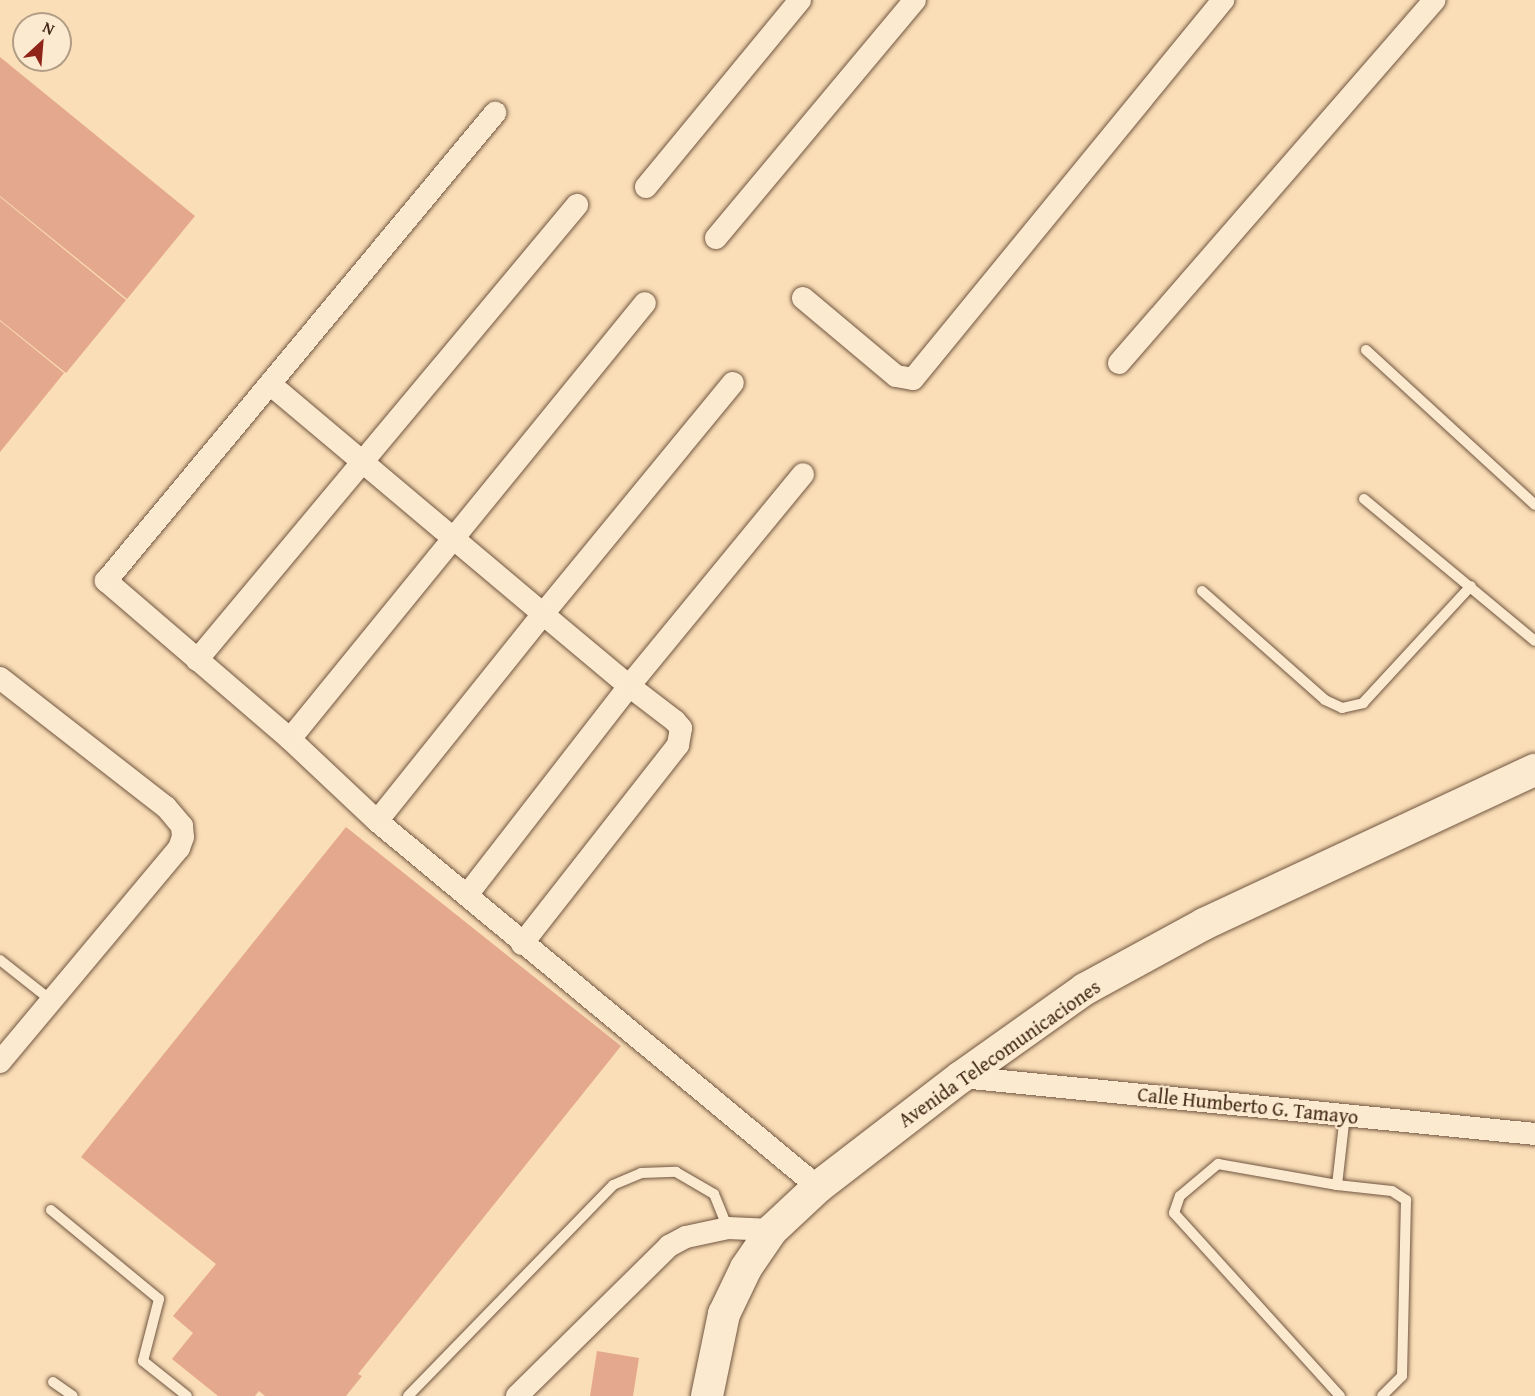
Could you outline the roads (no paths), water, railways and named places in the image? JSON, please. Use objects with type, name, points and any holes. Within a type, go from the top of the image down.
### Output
[{"type":"street","points":[[646,187],[800,0]]},
{"type":"street","points":[[716,238],[915,0]]},
{"type":"street","points":[[803,298],[896,376],[913,379],[1223,0]]},
{"type":"street","points":[[1119,363],[1434,0]]},
{"type":"street","points":[[495,113],[106,580],[290,739],[377,821],[522,944],[818,1187]]},
{"type":"street","points":[[197,660],[577,205]]},
{"type":"street","points":[[290,739],[645,303]]},
{"type":"street","points":[[377,821],[733,383]]},
{"type":"street","points":[[270,384],[362,464],[681,728],[678,745],[522,944]]},
{"type":"street","points":[[467,895],[629,686],[803,474]]},
{"type":"street","points":[[0,678],[166,807],[182,826],[179,848],[0,1062]]},
{"type":"street","name":"Avenida Telecomunicaciones","points":[[707,1396],[724,1314],[746,1268],[772,1230],[818,1187],[961,1077],[1085,989],[1204,924],[1535,770]]},
{"type":"street","name":"Calle Humberto G. Tamayo","points":[[961,1077],[1535,1134]]},
{"type":"street","points":[[517,1396],[669,1246],[686,1237],[728,1228],[772,1230]]},
{"type":"lane","points":[[1366,350],[1535,505]]},
{"type":"lane","points":[[1364,499],[1471,585],[1535,641]]},
{"type":"lane","points":[[1202,591],[1325,700],[1342,708],[1363,703],[1471,585]]},
{"type":"lane","points":[[0,960],[52,1001]]},
{"type":"lane","points":[[1337,1185],[1345,1115]]},
{"type":"lane","points":[[1340,1396],[1174,1213],[1180,1196],[1218,1164],[1401,1194],[1408,1208],[1402,1376],[1382,1396]]},
{"type":"lane","points":[[408,1396],[613,1185],[641,1173],[676,1172],[714,1194],[728,1228]]},
{"type":"lane","points":[[51,1210],[159,1299],[143,1361],[187,1396]]},
{"type":"lane","points":[[53,1382],[73,1396]]}]
